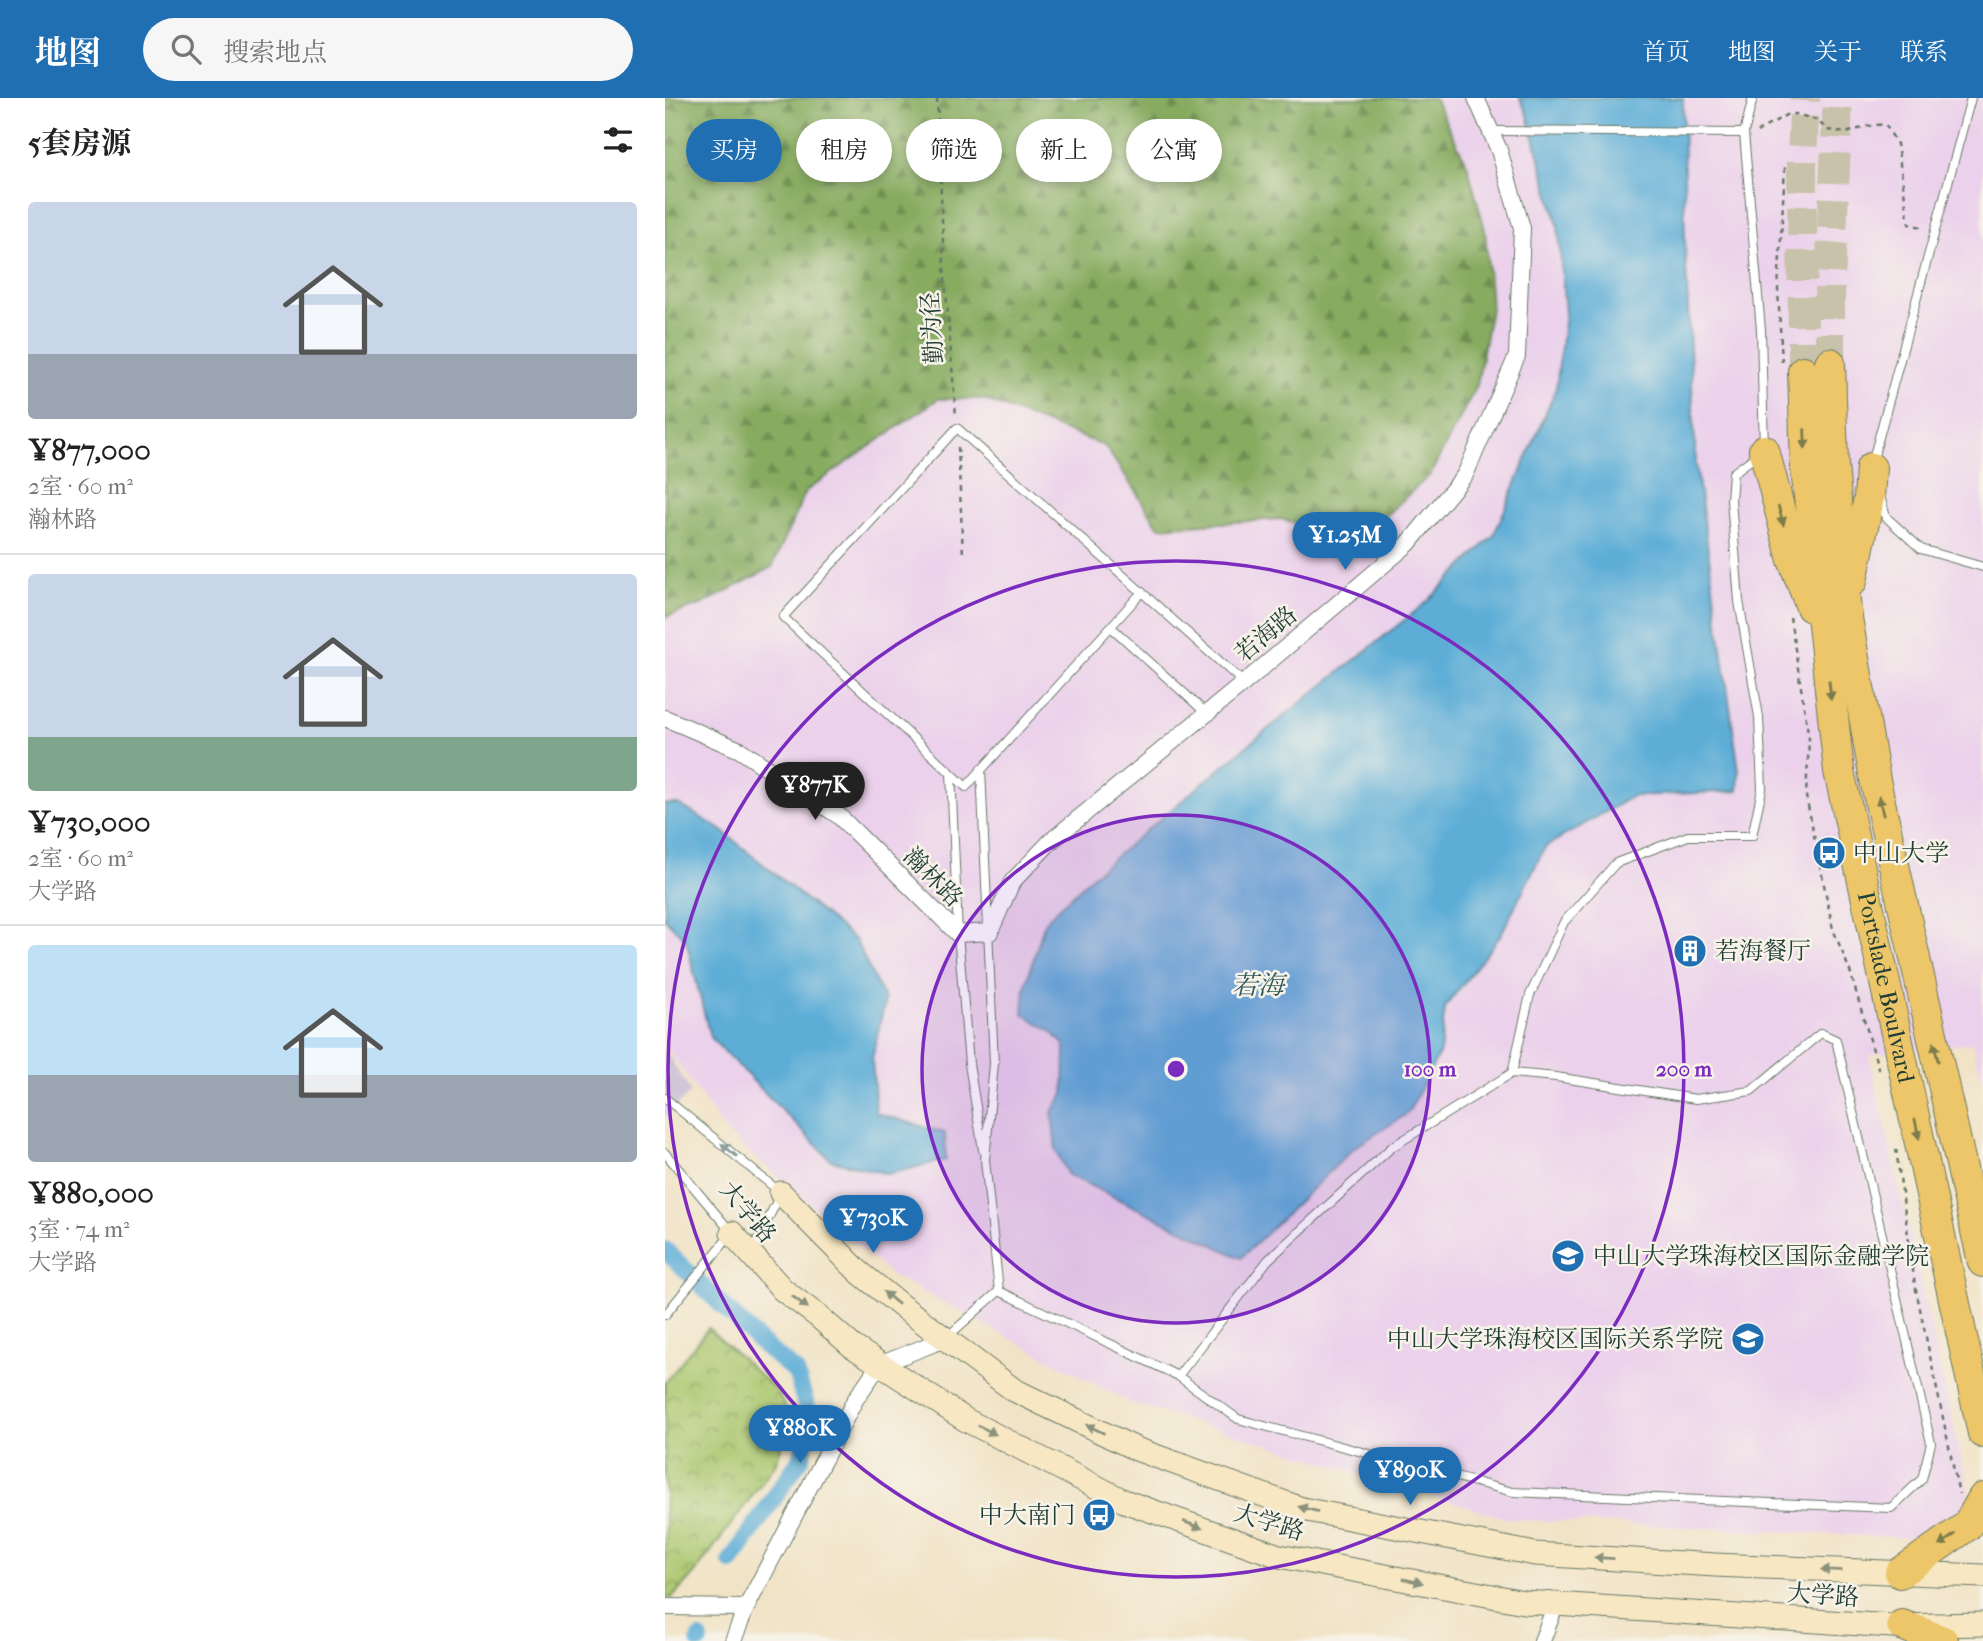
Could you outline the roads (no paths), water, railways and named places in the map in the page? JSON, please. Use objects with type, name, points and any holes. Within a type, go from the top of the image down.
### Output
[{"type":"highway","name":"Portslade Boulvard","points":[[1983,1262],[1875,780],[1846,612],[1833,465],[1805,369],[1806,469],[1839,771],[1983,1433]]},
{"type":"highway","points":[[1764,450],[1793,560],[1825,647]]},
{"type":"highway","points":[[1846,612],[1870,498],[1871,468]]},
{"type":"highway","points":[[1900,1573],[1967,1526],[1983,1498]]},
{"type":"highway","points":[[1902,1625],[1943,1641]]},
{"type":"street","name":"若海路","points":[[990,932],[1012,882],[1051,841],[1408,544],[1465,475],[1517,356],[1522,228],[1499,150],[1476,98]]},
{"type":"street","name":"瀚林路","points":[[665,718],[740,750],[839,817],[958,934]]},
{"type":"street","points":[[958,934],[990,932]]},
{"type":"street","name":"大学路","points":[[782,1193],[859,1272],[1014,1390],[1136,1449],[1302,1508],[1535,1554],[1983,1577]]},
{"type":"street","name":"大学路","points":[[732,1233],[783,1290],[852,1346],[965,1420],[1124,1501],[1279,1556],[1524,1602],[1902,1625],[1983,1624]]},
{"type":"street","points":[[733,1641],[746,1608],[855,1400],[879,1365],[945,1339]]},
{"type":"street","points":[[1542,1641],[1556,1604]]},
{"type":"street","points":[[665,1607],[746,1608]]},
{"type":"lane","points":[[1512,1073],[1530,995],[1564,922],[1616,863],[1688,836],[1752,836],[1762,789],[1759,718],[1739,601],[1731,500],[1733,473],[1764,450],[1761,330],[1744,134],[1753,98]]},
{"type":"lane","points":[[1971,98],[1871,468],[1886,516],[1921,549],[1983,566]]},
{"type":"lane","points":[[1491,131],[1744,134]]},
{"type":"lane","points":[[1142,592],[966,787],[783,617],[957,428],[1244,682]]},
{"type":"lane","points":[[1111,627],[1206,713]]},
{"type":"lane","points":[[981,769],[994,1064],[985,1160],[999,1291]]},
{"type":"lane","name":"瀚林路","points":[[951,773],[958,934],[969,1064],[985,1160]]},
{"type":"lane","points":[[999,1291],[1178,1376],[1238,1419],[1513,1492],[1891,1508],[1922,1479],[1931,1444],[1836,1040],[1821,1034],[1751,1091],[1696,1099],[1556,1077],[1512,1073],[1392,1147],[1296,1234],[1268,1260],[1178,1376]]},
{"type":"lane","name":"大学路","points":[[665,1098],[782,1193]]},
{"type":"lane","name":"大学路","points":[[665,1153],[732,1233]]},
{"type":"lane","points":[[750,1255],[782,1193]]},
{"type":"lane","points":[[665,1315],[732,1233]]},
{"type":"lane","points":[[945,1339],[999,1291]]},
{"type":"water","name":"若海","points":[[1520,98],[1683,98],[1685,249],[1696,465],[1739,771],[1738,791],[1633,796],[1545,847],[1500,936],[1445,1007],[1440,1052],[1408,1113],[1354,1148],[1241,1258],[1068,1175],[1056,1150],[1052,1112],[1064,1094],[1065,1046],[1051,1031],[1023,1014],[1025,987],[1045,921],[1092,876],[1258,737],[1427,602],[1494,535],[1556,389],[1565,313],[1558,225],[1528,116]]},
{"type":"water","points":[[665,804],[678,804],[720,829],[855,940],[885,1001],[872,1059],[876,1113],[945,1133],[946,1160],[888,1174],[831,1160],[710,1037],[686,940],[665,919]]},
{"type":"waterway","points":[[665,1250],[762,1344],[796,1372],[810,1418],[802,1457],[731,1561]]},
{"type":"tunnel","points":[[1803,371],[1802,157],[1805,98]]},
{"type":"tunnel","points":[[1830,363],[1830,282],[1838,98]]},
{"type":"place","name":"中山大学","points":[[1829,853]]},
{"type":"place","name":"若海餐厅","points":[[1690,951]]},
{"type":"place","name":"中山大学珠海校区国际金融学院","points":[[1568,1256]]},
{"type":"place","name":"中山大学珠海校区国际关系学院","points":[[1748,1339]]},
{"type":"place","name":"中大南门","points":[[1099,1515]]}]
